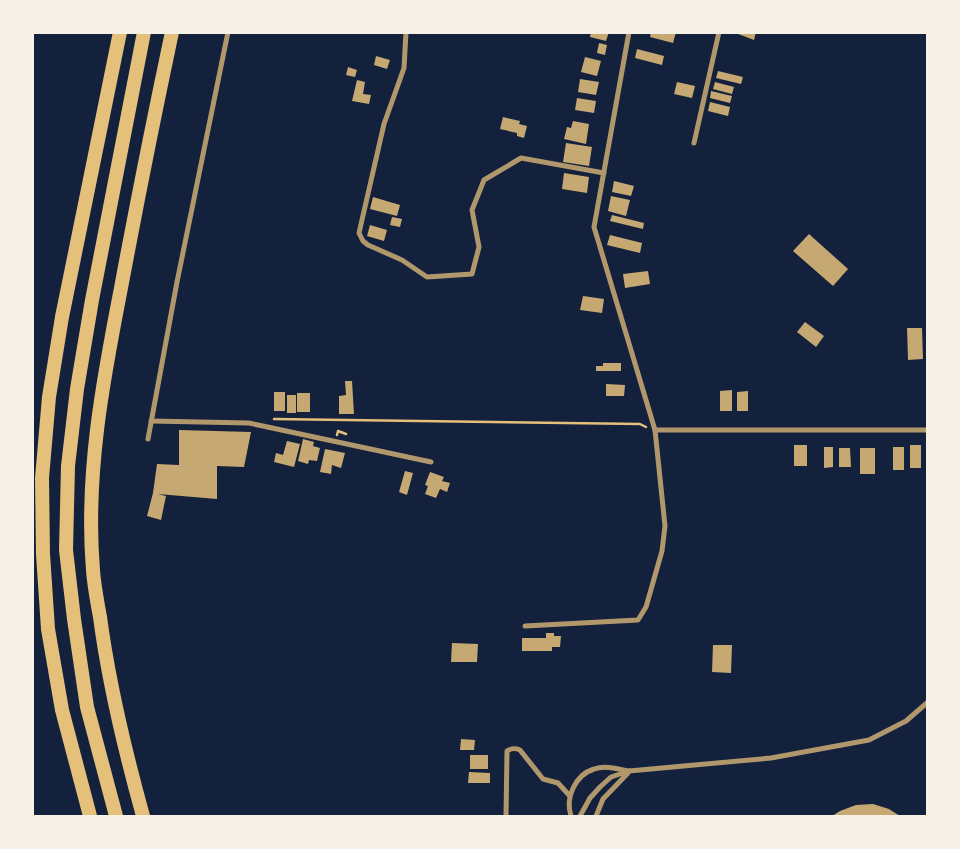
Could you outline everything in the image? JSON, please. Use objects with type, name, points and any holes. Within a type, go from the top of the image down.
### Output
[{"type":"highway","points":[[90,816],[62,710],[48,629],[43,554],[42,478],[49,397],[62,317],[120,32]]},
{"type":"highway","points":[[116,816],[87,707],[74,619],[66,550],[68,466],[77,389],[92,300],[144,32]]},
{"type":"highway","points":[[143,816],[127,760],[107,667],[93,570],[91,488],[100,412],[114,324],[172,32]]},
{"type":"street","points":[[148,439],[177,282],[228,32]]},
{"type":"street","points":[[406,32],[404,68],[384,124],[359,233],[363,241],[402,260],[427,278],[472,274],[479,246],[472,210],[484,180],[521,158],[604,173]]},
{"type":"street","points":[[525,626],[638,620],[646,607],[662,551],[665,526],[655,430],[594,227],[629,32]]},
{"type":"street","points":[[694,143],[719,32]]},
{"type":"street","points":[[152,421],[249,423],[431,462]]},
{"type":"street","points":[[655,430],[928,430]]},
{"type":"street","points":[[571,816],[569,811],[569,795],[580,778],[594,769],[605,768],[630,771],[772,758],[870,740],[906,721],[928,702]]},
{"type":"street","points":[[506,816],[507,751],[515,748],[520,750],[543,779],[558,783],[569,795]]},
{"type":"street","points":[[580,816],[590,798],[612,777],[630,771]]},
{"type":"street","points":[[596,816],[603,799],[630,771]]},
{"type":"path","points":[[270,419],[640,424]]},
{"type":"building","points":[[591,32],[609,32],[606,41],[590,37]]},
{"type":"building","points":[[651,32],[676,32],[673,43],[650,37]]},
{"type":"building","points":[[733,32],[756,32],[754,40]]},
{"type":"building","points":[[599,43],[607,45],[605,55],[597,53]]},
{"type":"building","points":[[637,49],[664,56],[662,65],[635,58]]},
{"type":"building","points":[[376,56],[390,60],[387,69],[374,65]]},
{"type":"building","points":[[585,57],[601,61],[597,76],[581,72]]},
{"type":"building","points":[[348,67],[357,70],[355,77],[346,75]]},
{"type":"building","points":[[718,71],[743,77],[741,84],[716,78]]},
{"type":"building","points":[[580,79],[599,82],[596,95],[578,92]]},
{"type":"building","points":[[357,80],[365,82],[363,94],[371,95],[369,104],[352,101]]},
{"type":"building","points":[[677,82],[695,86],[692,98],[674,94]]},
{"type":"building","points":[[715,82],[734,87],[732,94],[713,89]]},
{"type":"building","points":[[711,91],[732,96],[730,103],[710,98]]},
{"type":"building","points":[[577,98],[596,101],[594,113],[575,110]]},
{"type":"building","points":[[710,102],[730,107],[728,116],[708,111]]},
{"type":"building","points":[[503,117],[520,121],[519,124],[527,126],[524,138],[517,136],[517,133],[500,129]]},
{"type":"building","points":[[573,121],[589,124],[586,144],[564,139],[567,127],[571,128]]},
{"type":"building","points":[[566,143],[592,147],[589,166],[563,162]]},
{"type":"building","points":[[564,173],[589,177],[587,193],[562,189]]},
{"type":"building","points":[[614,181],[634,186],[631,196],[612,192]]},
{"type":"building","points":[[611,196],[630,200],[626,216],[608,211]]},
{"type":"building","points":[[373,197],[400,205],[397,216],[370,209]]},
{"type":"building","points":[[612,215],[644,223],[643,229],[610,221]]},
{"type":"building","points":[[392,217],[402,219],[400,227],[390,225]]},
{"type":"building","points":[[370,225],[387,230],[384,241],[367,236]]},
{"type":"building","points":[[809,234],[848,269],[833,286],[793,251]]},
{"type":"building","points":[[610,235],[642,243],[640,253],[607,245]]},
{"type":"building","points":[[648,271],[650,284],[625,288],[623,274]]},
{"type":"building","points":[[583,296],[604,299],[602,313],[580,310]]},
{"type":"building","points":[[805,322],[824,336],[816,347],[797,332]]},
{"type":"building","points":[[907,328],[922,328],[923,359],[908,360]]},
{"type":"building","points":[[603,363],[621,363],[621,371],[596,371],[596,366],[603,366]]},
{"type":"building","points":[[345,381],[352,381],[354,414],[339,414],[339,396],[346,395]]},
{"type":"building","points":[[606,384],[625,385],[624,396],[606,396]]},
{"type":"building","points":[[732,390],[732,411],[720,411],[720,391]]},
{"type":"building","points":[[748,391],[748,411],[737,411],[737,392]]},
{"type":"building","points":[[274,392],[285,392],[285,411],[274,411]]},
{"type":"building","points":[[297,393],[310,393],[310,412],[297,412]]},
{"type":"building","points":[[287,395],[296,395],[296,413],[287,413]]},
{"type":"building","points":[[179,430],[251,432],[244,467],[217,466],[217,499],[158,494],[166,496],[161,520],[147,516],[153,493],[157,464],[179,465]]},
{"type":"building","points":[[303,439],[314,442],[313,446],[320,448],[317,461],[309,460],[308,464],[298,461]]},
{"type":"building","points":[[287,441],[300,444],[294,467],[274,462],[276,453],[283,455]]},
{"type":"building","points":[[794,445],[807,445],[807,466],[794,466]]},
{"type":"building","points":[[910,445],[921,445],[921,468],[910,468]]},
{"type":"building","points":[[824,447],[833,447],[833,467],[824,468]]},
{"type":"building","points":[[893,447],[904,447],[904,470],[893,470]]},
{"type":"building","points":[[839,448],[850,448],[851,467],[839,467]]},
{"type":"building","points":[[860,448],[875,448],[875,474],[860,474]]},
{"type":"building","points":[[325,449],[345,453],[341,468],[332,465],[331,474],[320,472]]},
{"type":"building","points":[[405,471],[413,473],[407,495],[399,492]]},
{"type":"building","points":[[430,472],[444,477],[442,481],[450,483],[447,492],[440,489],[436,498],[425,494],[428,486],[425,485]]},
{"type":"building","points":[[546,633],[554,633],[554,636],[561,636],[560,647],[552,647],[552,651],[522,651],[522,638],[546,638]]},
{"type":"building","points":[[452,643],[478,644],[477,662],[451,662]]},
{"type":"building","points":[[713,645],[732,645],[731,673],[712,672]]},
{"type":"building","points":[[461,739],[475,740],[474,750],[460,750]]},
{"type":"building","points":[[470,755],[488,755],[488,769],[470,769]]},
{"type":"building","points":[[469,772],[490,773],[490,783],[468,783]]},
{"type":"building","points":[[873,804],[889,809],[900,816],[832,816],[856,805]]}]
